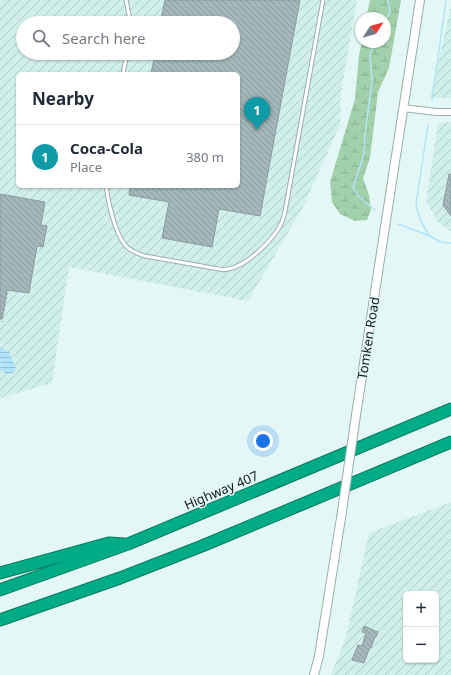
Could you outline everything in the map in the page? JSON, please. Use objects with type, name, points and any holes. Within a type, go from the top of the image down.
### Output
[{"type":"highway","name":"Highway 407","points":[[0,590],[128,544],[451,409]]},
{"type":"highway","points":[[0,620],[120,578],[202,546],[451,442]]},
{"type":"highway","points":[[0,573],[108,543],[128,544]]},
{"type":"main road","name":"Tomken Road","points":[[314,675],[319,656],[341,518],[420,0]]},
{"type":"street","points":[[403,108],[436,112],[451,112]]},
{"type":"lane","points":[[126,0],[129,16]]},
{"type":"lane","points":[[106,188],[110,208],[120,237],[126,246],[135,253],[219,270],[227,270],[247,260],[261,249],[273,237],[281,224],[286,206],[323,0]]},
{"type":"lane","points":[[123,72],[126,60]]},
{"type":"path","points":[[2,322],[8,292]]},
{"type":"shaded area","points":[[0,0],[357,0],[341,93],[340,125],[303,207],[248,301],[69,267],[52,383],[0,398]]},
{"type":"shaded area","points":[[451,6],[451,98],[430,98]]},
{"type":"shaded area","points":[[451,122],[451,232],[438,222],[426,201],[438,123]]},
{"type":"shaded area","points":[[451,502],[451,675],[331,675],[346,636],[369,533]]},
{"type":"green space","points":[[370,0],[401,0],[389,68],[378,92],[370,158],[363,178],[369,195],[371,210],[367,220],[355,221],[340,214],[332,202],[330,182],[355,99],[361,48],[391,48],[391,12],[367,12]]},
{"type":"water","points":[[0,347],[9,352],[16,368],[13,373],[6,374],[0,368]]},
{"type":"building","points":[[165,0],[300,0],[260,216],[219,209],[212,247],[162,238],[169,202],[129,195],[130,188],[240,188],[240,72],[151,72],[154,60],[240,60],[240,16],[162,16]]},
{"type":"building","points":[[449,174],[451,174],[451,216],[443,205]]},
{"type":"building","points":[[0,194],[45,202],[41,225],[47,226],[43,247],[37,246],[29,293],[7,290],[2,319],[0,319]]},
{"type":"building","points":[[364,626],[378,632],[364,663],[352,660],[358,645],[362,646],[366,633],[362,632]]},
{"type":"waterway","points":[[388,0],[390,12]]},
{"type":"waterway","points":[[432,100],[446,0]]},
{"type":"waterway","points":[[372,48],[370,56],[372,81],[364,154],[353,187],[358,196],[375,210]]},
{"type":"waterway","points":[[428,125],[416,204],[421,221],[430,236]]},
{"type":"waterway","points":[[398,224],[430,236],[440,242],[451,243]]},
{"type":"place","name":"Coca-Cola","points":[[257,130]]}]
